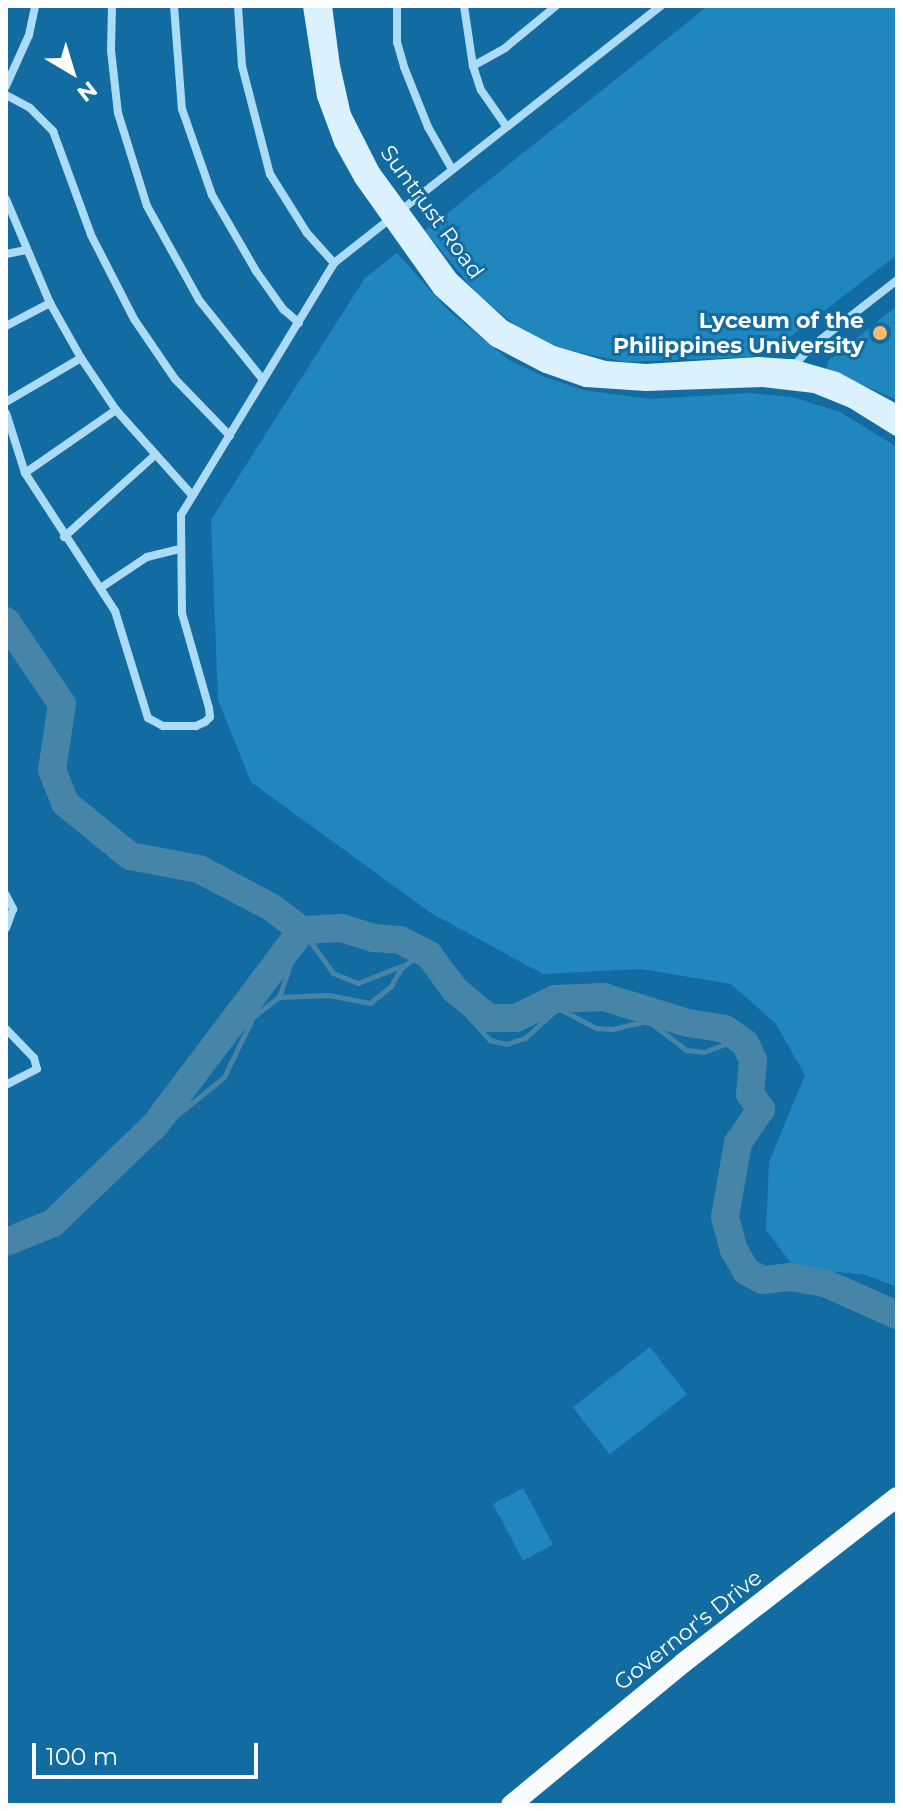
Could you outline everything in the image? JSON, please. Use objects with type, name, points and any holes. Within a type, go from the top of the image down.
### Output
[{"type":"main road","name":"Governor's Drive","points":[[511,1805],[683,1663],[897,1497]]},
{"type":"street","points":[[6,86],[29,35],[35,6]]},
{"type":"street","points":[[112,6],[111,50],[118,113],[147,206],[199,300],[263,380]]},
{"type":"street","points":[[174,6],[182,109],[212,195],[256,271],[283,309],[299,323]]},
{"type":"street","points":[[238,6],[242,66],[270,174],[307,233],[334,263]]},
{"type":"street","name":"Suntrust Road","points":[[311,6],[320,68],[333,121],[362,178],[474,305],[503,328],[553,354],[585,365],[625,371],[759,365],[790,373]]},
{"type":"street","name":"Suntrust Road","points":[[324,6],[332,66],[343,115],[394,214]]},
{"type":"street","points":[[397,6],[397,42],[404,67],[428,127],[452,169]]},
{"type":"street","points":[[464,6],[473,66],[481,90],[506,126]]},
{"type":"street","points":[[473,66],[505,48],[556,6]]},
{"type":"street","points":[[6,413],[25,473],[64,537],[102,587],[121,624],[133,680],[148,718],[163,726],[196,726],[210,717],[185,630],[181,515],[334,263],[661,6]]},
{"type":"street","points":[[6,95],[30,108],[53,131],[91,235],[134,319],[175,379],[230,436]]},
{"type":"street","points":[[6,199],[50,303],[81,358],[116,410],[191,494]]},
{"type":"street","points":[[6,254],[27,250]]},
{"type":"street","points":[[790,373],[810,348],[897,280]]},
{"type":"street","points":[[6,326],[50,303]]},
{"type":"street","points":[[6,402],[81,358]]},
{"type":"street","points":[[790,373],[836,380],[897,413]]},
{"type":"street","points":[[790,373],[833,391],[897,428]]},
{"type":"street","points":[[25,473],[116,410]]},
{"type":"street","points":[[64,537],[155,455]]},
{"type":"street","points":[[102,587],[147,557],[180,549]]},
{"type":"street","points":[[6,895],[13,909],[6,928]]},
{"type":"street","points":[[6,1029],[34,1058],[37,1069],[6,1085]]},
{"type":"shaded area","points":[[708,6],[897,6],[897,255],[777,347],[749,357],[625,362],[555,347],[523,331],[480,297],[425,231]]},
{"type":"shaded area","points":[[397,253],[449,311],[509,360],[545,377],[583,390],[650,399],[749,393],[792,397],[840,412],[897,447],[897,1287],[866,1275],[794,1267],[766,1230],[769,1162],[805,1075],[776,1024],[731,984],[641,969],[543,974],[431,913],[251,782],[218,700],[211,520],[365,278]]},
{"type":"shaded area","name":"Lyceum of the Philippines University","points":[[897,306],[897,400],[826,369],[829,360]]},
{"type":"shaded area","points":[[650,1347],[687,1394],[610,1455],[573,1407]]},
{"type":"shaded area","points":[[523,1488],[553,1545],[523,1560],[493,1504]]},
{"type":"waterway","points":[[6,621],[62,704],[52,770],[65,803],[130,856],[199,869],[271,907],[302,930]]},
{"type":"waterway","points":[[6,1242],[53,1223],[155,1125],[302,930],[341,928],[373,938],[400,940],[429,955],[455,990],[489,1018],[516,1018],[555,999],[604,997],[688,1023],[725,1029],[745,1043],[753,1060],[750,1094],[761,1109],[738,1143],[725,1217],[734,1250],[746,1271],[762,1280],[790,1277],[825,1283],[897,1315]]},
{"type":"waterway","points":[[302,930],[333,973],[358,983],[401,966]]},
{"type":"waterway","points":[[279,997],[302,930]]},
{"type":"waterway","points":[[104,1174],[224,1077],[253,1017],[279,997],[328,995],[370,1003],[391,986],[401,968],[415,958],[429,955]]},
{"type":"waterway","points":[[449,981],[469,1017],[490,1040],[506,1044],[525,1038],[568,999]]},
{"type":"waterway","points":[[625,1003],[686,1050],[704,1052],[727,1043],[748,1048]]},
{"type":"waterway","points":[[538,1008],[558,1008],[596,1028],[612,1029],[646,1021]]},
{"type":"place","name":"Lyceum of the Philippines University","points":[[880,333]]}]
